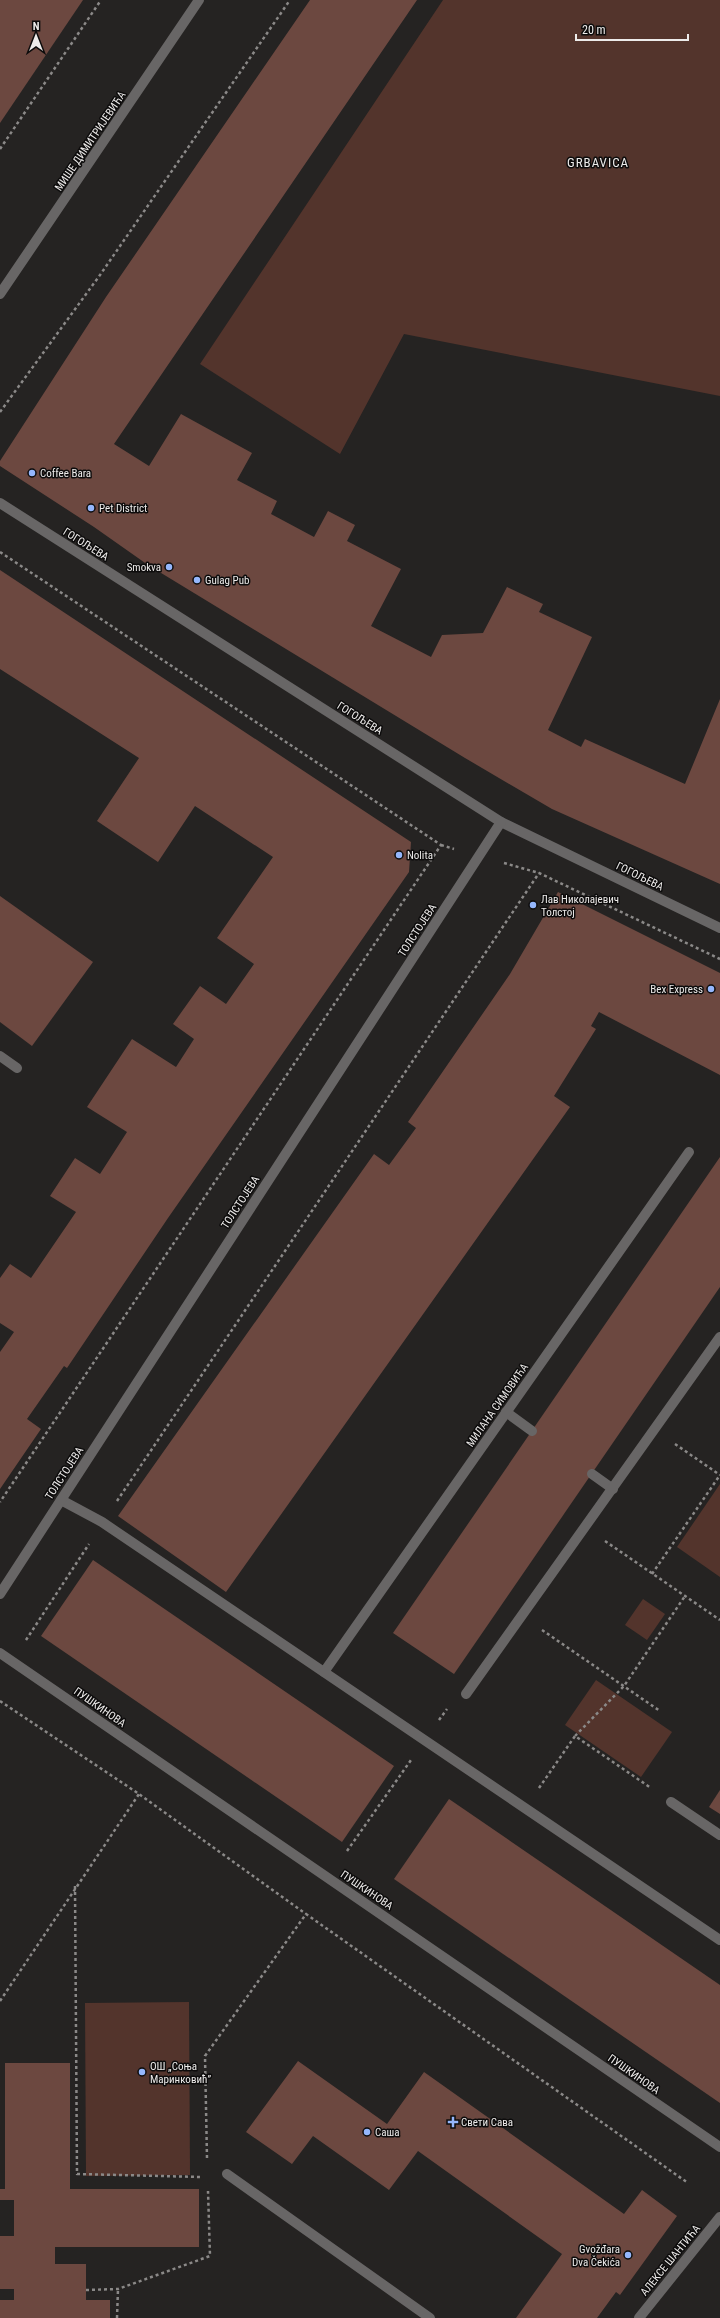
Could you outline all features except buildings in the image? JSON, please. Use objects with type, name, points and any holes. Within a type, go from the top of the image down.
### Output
[{"type":"street","name":"МИШЕ ДИМИТРИЈЕВИЋА","points":[[0,294],[198,0]]},
{"type":"street","name":"ГОГОЉЕВА","points":[[0,503],[501,822],[720,928]]},
{"type":"street","name":"ТОЛСТОЈЕВА","points":[[0,1594],[501,822]]},
{"type":"street","points":[[0,1056],[17,1068]]},
{"type":"street","name":"МИЛАНА СИМОВИЋА","points":[[324,1672],[689,1152]]},
{"type":"street","points":[[466,1694],[720,1337]]},
{"type":"street","points":[[506,1412],[532,1431]]},
{"type":"street","points":[[592,1474],[613,1489]]},
{"type":"street","points":[[61,1500],[102,1522],[720,1940]]},
{"type":"street","name":"ПУШКИНОВА","points":[[0,1653],[720,2147]]},
{"type":"street","points":[[671,1802],[720,1835]]},
{"type":"street","points":[[227,2174],[430,2318]]},
{"type":"street","name":"АЛЕКСЕ ШАНТИЋА","points":[[640,2318],[720,2217]]},
{"type":"path","points":[[0,149],[101,0]]},
{"type":"path","points":[[0,412],[100,275],[290,0]]},
{"type":"path","points":[[0,552],[442,846],[539,873],[720,959]]},
{"type":"path","points":[[0,1502],[442,846]]},
{"type":"path","points":[[11,1661],[102,1522],[539,873]]},
{"type":"path","points":[[652,1574],[720,1475],[655,1430]]},
{"type":"path","points":[[585,1528],[720,1620]]},
{"type":"path","points":[[525,1808],[575,1736],[624,1686],[685,1596]]},
{"type":"path","points":[[522,1616],[660,1711]]},
{"type":"path","points":[[0,1701],[140,1794],[306,1914],[688,2183]]},
{"type":"path","points":[[575,1736],[655,1791]]},
{"type":"path","points":[[0,2001],[75,1886],[140,1794]]},
{"type":"path","points":[[75,1886],[77,2174],[208,2177]]},
{"type":"path","points":[[208,2162],[205,2056],[306,1914]]},
{"type":"path","points":[[86,2290],[118,2289],[210,2256],[208,2185]]},
{"type":"path","points":[[117,2318],[118,2289]]},
{"type":"shaded area","points":[[443,0],[720,0],[720,396],[404,334],[340,454],[200,364]]},
{"type":"shaded area","points":[[720,1484],[720,1577],[677,1547]]},
{"type":"shaded area","points":[[643,1599],[665,1614],[647,1640],[625,1625]]},
{"type":"shaded area","points":[[596,1680],[672,1732],[641,1777],[565,1725]]},
{"type":"shaded area","points":[[189,2002],[190,2175],[86,2176],[85,2003]]},
{"type":"place","name":"Coffee Bara","points":[[32,473]]},
{"type":"place","name":"Pet District","points":[[91,508]]},
{"type":"place","name":"Smokva","points":[[169,567]]},
{"type":"place","name":"Gulag Pub","points":[[197,580]]},
{"type":"place","name":"Nolita","points":[[399,855]]},
{"type":"place","name":"Лав Николајевич Толстој","points":[[533,905]]},
{"type":"place","name":"Bex Express","points":[[711,989]]},
{"type":"place","name":"ОШ „Соња Маринковић”","points":[[142,2072]]},
{"type":"place","name":"Свети Сава","points":[[453,2122]]},
{"type":"place","name":"Саша","points":[[367,2132]]},
{"type":"place","name":"Gvožđara Dva Čekića","points":[[628,2255]]},
{"type":"district","name":"GRBAVICA","points":[[598,162]]}]
